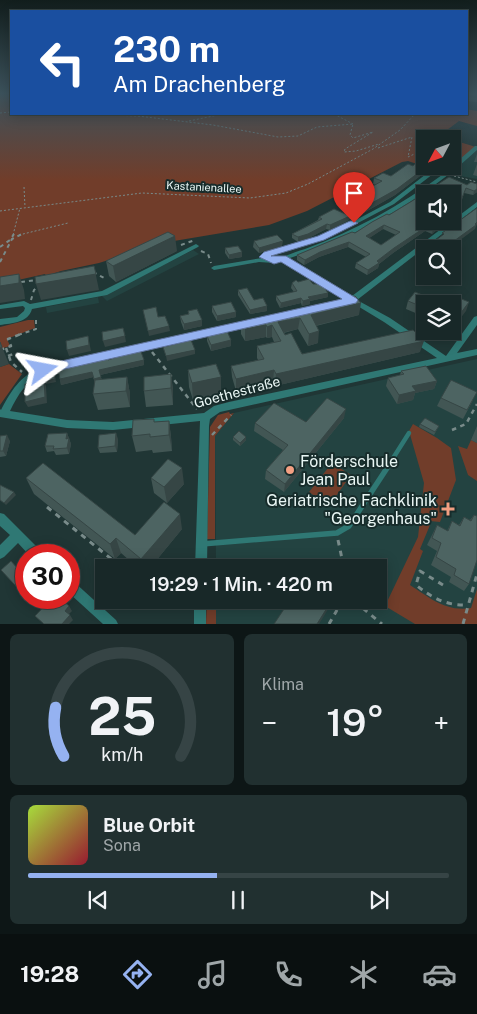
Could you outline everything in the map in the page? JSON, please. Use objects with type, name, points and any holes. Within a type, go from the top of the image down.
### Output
[{"type":"street","points":[[461,162],[477,147]]},
{"type":"street","points":[[269,260],[264,257],[265,255],[337,232],[380,210],[428,175]]},
{"type":"street","points":[[214,268],[258,260],[282,259],[342,237],[418,194],[443,175]]},
{"type":"street","points":[[343,302],[352,300],[477,204]]},
{"type":"street","points":[[181,245],[193,248]]},
{"type":"street","points":[[0,307],[20,303],[28,306],[104,292],[193,248]]},
{"type":"street","points":[[282,259],[388,320],[447,359],[477,319]]},
{"type":"street","points":[[0,322],[19,319],[28,312],[28,306]]},
{"type":"street","points":[[2,413],[14,394],[28,378],[43,370],[259,321]]},
{"type":"street","name":"Goethestraße","points":[[2,413],[67,424],[113,426],[206,418],[217,409],[229,406],[477,352]]},
{"type":"street","points":[[201,559],[204,426],[206,418]]},
{"type":"street","points":[[0,518],[25,544]]},
{"type":"street","points":[[0,553],[17,536]]},
{"type":"street","points":[[80,595],[112,624]]},
{"type":"street","points":[[200,609],[200,624]]},
{"type":"lane","points":[[202,544],[337,533],[349,526],[409,433]]},
{"type":"path","points":[[194,122],[278,137],[298,136],[317,127],[353,124]]},
{"type":"path","points":[[349,122],[353,124]]},
{"type":"path","name":"Kastanienallee","points":[[0,210],[148,193],[232,198],[288,193],[376,148],[408,122]]},
{"type":"path","points":[[353,124],[350,135],[353,138],[373,132],[345,149],[344,152],[356,151],[382,143]]},
{"type":"path","points":[[376,148],[412,137],[408,157],[416,153]]},
{"type":"path","points":[[453,175],[477,182]]},
{"type":"path","points":[[24,187],[25,208]]},
{"type":"path","points":[[0,262],[12,240],[19,220],[20,208]]},
{"type":"path","points":[[0,247],[21,234],[68,223]]},
{"type":"path","points":[[193,248],[208,254],[209,262],[214,268]]},
{"type":"path","points":[[88,272],[96,273],[104,278]]},
{"type":"path","points":[[17,283],[39,281]]},
{"type":"path","points":[[28,306],[39,286]]},
{"type":"path","points":[[0,350],[11,346],[8,339],[36,328],[36,319]]},
{"type":"path","points":[[146,346],[196,409]]},
{"type":"path","points":[[6,348],[11,362],[28,378]]},
{"type":"path","points":[[8,356],[16,353]]},
{"type":"path","points":[[452,430],[466,424],[477,404]]},
{"type":"path","points":[[212,436],[231,414],[229,406]]},
{"type":"path","points":[[47,507],[111,559]]},
{"type":"path","points":[[337,533],[342,559]]},
{"type":"path","points":[[443,585],[420,571],[416,581],[416,585],[439,601],[456,607],[468,605]]},
{"type":"path","points":[[463,624],[477,574]]},
{"type":"path","points":[[329,624],[338,609]]},
{"type":"path","points":[[364,609],[382,624]]},
{"type":"shaded area","points":[[0,122],[458,122],[447,130],[416,130],[416,164],[408,161],[402,162],[307,211],[269,225],[162,243],[99,263],[46,276],[45,274],[0,284]]},
{"type":"shaded area","points":[[463,122],[477,122],[477,126]]},
{"type":"shaded area","points":[[461,142],[476,147],[461,160]]},
{"type":"shaded area","points":[[477,149],[477,179],[455,175],[461,175],[461,164]]},
{"type":"shaded area","points":[[193,250],[199,254],[107,301],[102,296]]},
{"type":"shaded area","points":[[98,297],[99,303],[47,313],[46,307]]},
{"type":"shaded area","points":[[34,320],[35,328],[7,339],[10,346],[0,349],[0,327]]},
{"type":"shaded area","points":[[477,359],[477,624],[216,624],[216,609],[387,609],[387,559],[216,559],[215,436],[234,413]]},
{"type":"shaded area","points":[[9,364],[22,374],[0,405],[0,367]]},
{"type":"shaded area","points":[[229,412],[230,414],[234,413],[215,436],[215,539],[207,539],[210,427],[218,415]]},
{"type":"shaded area","points":[[413,424],[451,448],[456,480],[440,522],[430,521],[420,549],[423,551],[410,585],[439,603],[462,609],[471,608],[477,589],[477,624],[415,624],[387,607],[387,602],[418,537],[424,483],[409,431]]},
{"type":"shaded area","points":[[471,440],[477,443],[477,481],[468,475],[458,446],[467,449]]},
{"type":"shaded area","points":[[332,463],[351,475],[329,506],[309,492]]},
{"type":"shaded area","points":[[207,609],[216,609],[216,624],[206,624]]},
{"type":"building","points":[[416,163],[416,175],[397,189],[354,213],[346,209],[366,199],[364,198],[369,195],[362,192],[382,181],[374,178],[383,173],[391,176],[408,164],[413,166]]},
{"type":"building","points":[[449,177],[467,185],[471,182],[477,184],[477,189],[474,191],[466,188],[462,198],[461,185],[437,185]]},
{"type":"building","points":[[416,198],[416,230],[421,230],[394,248],[377,261],[379,263],[368,270],[356,263],[370,254],[349,242],[320,252],[305,260],[297,255],[352,232],[355,233],[387,214],[389,215]],"holes":[[[384,225],[400,232],[381,245],[366,236]]]},
{"type":"building","points":[[477,208],[476,225],[455,240],[436,240],[446,230],[461,230],[461,219]]},
{"type":"building","points":[[334,209],[350,216],[330,225],[327,224],[308,234],[298,237],[292,234],[322,219],[319,217]]},
{"type":"building","points":[[168,232],[175,236],[113,266],[106,261]]},
{"type":"building","points":[[277,235],[283,241],[259,248],[254,241]]},
{"type":"building","points":[[238,246],[242,252],[229,255],[225,248]]},
{"type":"building","points":[[94,266],[96,274],[36,284],[35,277]]},
{"type":"building","points":[[19,274],[19,283],[0,286],[0,277]]},
{"type":"building","points":[[309,279],[313,284],[322,284],[328,293],[308,297],[310,299],[303,301],[301,298],[281,303],[276,296],[297,291],[292,283],[296,280],[298,282]]},
{"type":"building","points":[[247,288],[254,300],[263,298],[267,306],[250,310],[238,290]]},
{"type":"building","points":[[415,292],[422,295],[416,295],[416,304],[408,301]]},
{"type":"building","points":[[355,296],[361,303],[311,315],[319,331],[309,334],[300,318],[278,322],[285,335],[291,333],[302,354],[413,330],[416,333],[416,340],[424,341],[276,374],[274,370],[236,379],[231,366],[264,359],[257,346],[281,341],[272,325],[245,329],[241,322],[261,319],[273,314],[275,316],[275,314]]},
{"type":"building","points":[[461,299],[469,302],[461,313]]},
{"type":"building","points":[[231,302],[236,312],[217,316],[212,306]]},
{"type":"building","points":[[156,307],[158,317],[165,316],[169,326],[148,331],[143,310]]},
{"type":"building","points":[[197,309],[202,320],[184,324],[180,316],[189,314],[188,311]]},
{"type":"building","points":[[123,328],[125,336],[103,341],[102,332]]},
{"type":"building","points":[[227,331],[231,340],[211,345],[207,336]]},
{"type":"building","points":[[88,336],[89,345],[67,350],[66,341]]},
{"type":"building","points":[[191,340],[195,350],[166,356],[163,347]]},
{"type":"building","points":[[140,349],[144,360],[99,370],[101,377],[94,379],[92,372],[60,379],[58,369],[107,358],[108,360]]},
{"type":"building","points":[[216,364],[221,377],[192,383],[188,370]]},
{"type":"building","points":[[426,366],[437,381],[412,386],[416,391],[399,395],[388,378],[404,374],[401,371]]},
{"type":"building","points":[[54,372],[55,379],[45,381],[44,374]]},
{"type":"building","points":[[171,374],[171,388],[144,391],[144,377]]},
{"type":"building","points":[[127,377],[126,391],[93,394],[95,380]]},
{"type":"building","points":[[44,380],[45,397],[25,402],[25,384]]},
{"type":"building","points":[[451,380],[477,392],[467,410],[441,398]]},
{"type":"building","points":[[327,398],[346,409],[285,484],[266,470],[288,445],[255,423],[274,403],[306,422]]},
{"type":"building","points":[[425,418],[439,426],[435,432],[420,424]]},
{"type":"building","points":[[154,419],[154,422],[169,421],[169,435],[150,437],[150,434],[132,436],[133,420]]},
{"type":"building","points":[[239,431],[246,437],[240,443],[233,437]]},
{"type":"building","points":[[67,433],[66,439],[69,438],[67,448],[53,449],[54,446],[45,446],[48,434]]},
{"type":"building","points":[[116,433],[115,446],[98,448],[99,435]]},
{"type":"building","points":[[7,435],[3,451],[0,451],[0,436]]},
{"type":"building","points":[[168,459],[182,468],[164,487],[151,478]]},
{"type":"building","points":[[43,463],[135,535],[164,502],[180,514],[141,559],[116,538],[110,544],[26,478]]},
{"type":"building","points":[[0,485],[14,492],[4,503],[0,500]]},
{"type":"building","points":[[474,515],[477,516],[477,560],[469,584],[454,575],[456,569],[436,557],[441,543],[432,538],[437,525],[448,531],[452,521],[460,526],[464,517],[471,521]]},
{"type":"building","points":[[11,561],[15,566],[15,585],[1,570]]},
{"type":"building","points":[[42,609],[67,609],[65,611],[70,615],[62,624],[44,624],[35,616]]},
{"type":"building","points":[[284,609],[326,609],[317,624],[274,624]]},
{"type":"place","name":"Förderschule Jean Paul","points":[[290,470]]},
{"type":"place","name":"Geriatrische Fachklinik \"Georgenhaus\"","points":[[448,509]]},
{"type":"route","points":[[43,370],[352,300],[282,259],[274,261],[264,257],[267,254],[337,232],[354,223]]}]
